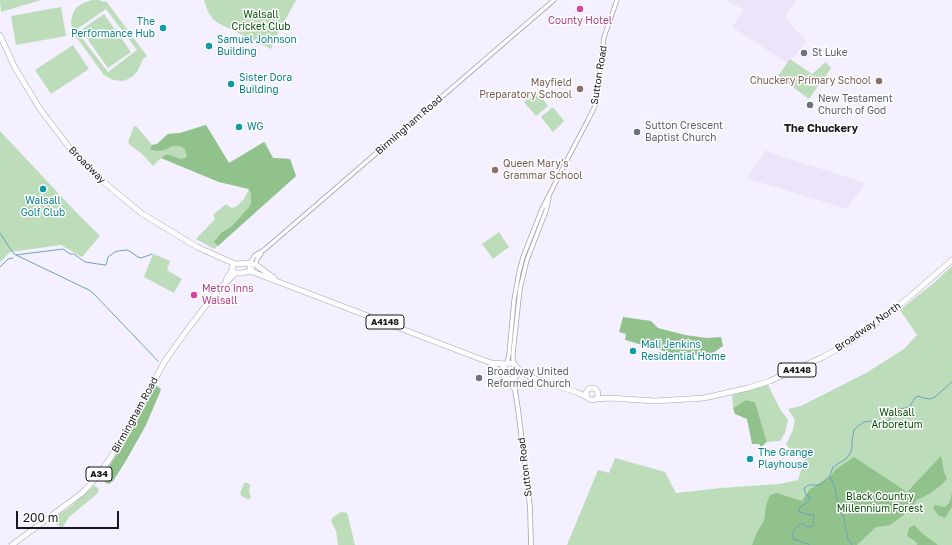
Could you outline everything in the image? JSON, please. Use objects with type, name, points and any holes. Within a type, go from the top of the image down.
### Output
[{"type":"highway","name":"Broadway","points":[[0,35],[14,66],[40,109],[72,151],[94,174],[141,213],[235,269]]},
{"type":"highway","name":"Broadway North","points":[[595,399],[610,398],[655,401],[704,398],[742,390],[770,381],[823,358],[850,342],[913,294],[952,260]]},
{"type":"highway","name":"A4148","points":[[253,264],[278,282]]},
{"type":"highway","points":[[235,269],[253,264]]},
{"type":"highway","points":[[235,269],[250,271],[253,264]]},
{"type":"highway","name":"Birmingham Road","points":[[12,545],[82,493],[103,470],[121,441],[165,361],[182,336],[235,269]]},
{"type":"highway","name":"A4148","points":[[250,271],[491,363],[512,364],[530,377]]},
{"type":"highway","name":"A4148","points":[[491,363],[504,378],[512,380],[516,377],[530,377],[576,392]]},
{"type":"highway","points":[[502,374],[501,371],[506,364]]},
{"type":"highway","points":[[516,366],[518,373],[516,377]]},
{"type":"highway","points":[[592,388],[597,390],[598,395],[595,399],[590,400],[576,392],[592,388]]},
{"type":"highway","points":[[587,390],[587,397]]},
{"type":"highway","name":"Broadway North","points":[[597,390],[610,398]]},
{"type":"main road","name":"Sutton Road","points":[[516,377],[515,390],[530,507],[531,545]]},
{"type":"main road","name":"Sutton Road","points":[[507,379],[515,390]]},
{"type":"street","name":"Birmingham Road","points":[[253,264],[264,250],[554,0]]},
{"type":"street","name":"Sutton Road","points":[[506,364],[509,354],[514,300],[523,257],[542,209],[595,106],[604,37],[617,0]]},
{"type":"street","name":"Sutton Road","points":[[516,366],[513,359],[513,354],[520,289],[527,260],[546,211],[552,190]]},
{"type":"shaded area","points":[[727,0],[796,0],[786,18],[807,42],[787,63],[732,27],[743,10]]},
{"type":"shaded area","points":[[765,150],[865,183],[847,209],[746,178],[762,157]]},
{"type":"green space","points":[[0,0],[41,0],[1,12]]},
{"type":"green space","points":[[92,0],[106,1],[147,56],[142,60],[137,72],[133,76],[123,81],[113,80],[104,75],[74,34],[71,21],[73,13],[81,4]],"holes":[[[106,9],[137,50],[108,72],[81,37],[77,29]]]},
{"type":"green space","name":"Walsall Cricket Club","points":[[204,0],[296,0],[271,49],[218,23],[208,12]]},
{"type":"green space","points":[[61,7],[66,36],[16,45],[11,16]]},
{"type":"green space","points":[[104,14],[131,52],[108,68],[81,30]]},
{"type":"green space","points":[[73,45],[89,69],[51,94],[35,70]]},
{"type":"green space","points":[[790,59],[812,74],[826,62],[831,68],[809,99],[778,76]]},
{"type":"green space","points":[[537,92],[548,106],[536,116],[524,102]]},
{"type":"green space","points":[[553,107],[564,121],[553,132],[541,117]]},
{"type":"green space","points":[[206,125],[229,163],[265,142],[273,158],[290,159],[296,176],[214,249],[196,239],[215,219],[213,215],[226,204],[232,208],[237,206],[244,199],[249,189],[219,182],[161,158],[153,166],[128,142],[134,126],[137,127],[152,145],[157,144],[168,134],[180,133]]},
{"type":"green space","points":[[206,125],[229,163],[264,142],[273,158],[290,159],[296,176],[218,246],[214,242],[221,233],[232,226],[250,206],[251,194],[249,189],[219,182],[161,158],[167,154],[181,159],[185,158],[187,156],[185,149],[180,146],[173,146],[158,151],[150,150],[152,145],[157,144],[168,134],[180,133]]},
{"type":"green space","name":"Walsall Golf Club","points":[[0,131],[100,236],[82,257],[61,245],[10,252],[0,262]]},
{"type":"green space","points":[[499,232],[509,247],[493,259],[482,244]]},
{"type":"green space","points":[[153,254],[170,261],[167,270],[182,279],[174,293],[144,277]]},
{"type":"green space","name":"Walsall Arboretum","points":[[952,266],[952,545],[567,545],[598,470],[609,473],[615,458],[665,472],[676,493],[779,484],[798,480],[805,463],[804,460],[794,455],[786,444],[793,430],[795,420],[788,409],[801,406],[866,373],[904,349],[917,335],[900,310]]},
{"type":"green space","points":[[623,317],[651,321],[658,328],[685,335],[707,338],[721,337],[723,346],[713,353],[681,356],[625,340],[626,334],[619,332]]},
{"type":"green space","points":[[154,385],[161,389],[146,425],[113,481],[109,484],[106,483],[103,480],[103,475],[121,448]]},
{"type":"green space","points":[[768,385],[780,409],[788,420],[785,433],[780,441],[767,442],[755,402],[746,400],[733,408],[732,395]]},
{"type":"green space","points":[[746,400],[755,402],[767,442],[761,447],[759,444],[752,444],[747,419],[735,414],[733,408]]},
{"type":"green space","points":[[941,456],[947,479],[929,494],[917,500],[904,515],[890,525],[876,527],[857,545],[752,545],[757,532],[764,521],[766,505],[770,495],[777,493],[802,501],[810,489],[827,479],[835,470],[854,457],[907,492]]},
{"type":"green space","points":[[244,483],[248,483],[250,485],[249,491],[251,497],[249,499],[240,494]]},
{"type":"green space","points":[[93,486],[96,486],[99,490],[97,494],[69,517],[62,528],[51,520],[70,507]]},
{"type":"green space","name":"Black Country Millennium Forest","points":[[952,492],[952,507],[945,518],[938,515],[933,508],[935,505],[945,507],[950,502]]},
{"type":"green space","points":[[341,512],[347,513],[355,545],[338,545],[336,531],[331,521],[333,517]]},
{"type":"green space","name":"Black Country Millennium Forest","points":[[914,525],[938,545],[917,545],[917,543],[907,536],[909,528]]},
{"type":"waterway","points":[[0,233],[13,253],[16,255],[93,293],[158,361]]},
{"type":"waterway","points":[[16,255],[63,249],[70,254],[74,254],[85,262],[106,265],[108,257],[118,251],[127,250],[141,258],[152,254]]},
{"type":"waterway","points":[[0,267],[8,259],[13,258]]},
{"type":"waterway","points":[[809,545],[793,539],[795,528],[803,523],[807,527],[813,526],[814,515],[799,512],[800,507],[807,503],[811,497],[806,495],[804,488],[809,485],[819,485],[830,476],[833,467],[847,458],[851,452],[854,430],[864,422],[872,421],[883,423],[889,420],[894,410],[910,406],[918,396],[930,399],[935,397],[952,382]]},
{"type":"waterway","points":[[830,476],[843,515],[848,539],[852,545]]},
{"type":"place","name":"County Hotel","points":[[580,9]]},
{"type":"place","name":"The Performance Hub","points":[[163,28]]},
{"type":"place","name":"Samuel Johnson Building","points":[[209,46]]},
{"type":"place","name":"St Luke","points":[[804,53]]},
{"type":"place","name":"Chuckery Primary School","points":[[879,81]]},
{"type":"place","name":"Sister Dora Building","points":[[231,84]]},
{"type":"place","name":"Mayfield Preparatory School","points":[[580,89]]},
{"type":"place","name":"New Testament Church of God","points":[[810,105]]},
{"type":"place","name":"WG","points":[[239,127]]},
{"type":"place","name":"Sutton Crescent Baptist Church","points":[[637,132]]},
{"type":"place","name":"Queen Mary's Grammar School","points":[[495,170]]},
{"type":"place","name":"Walsall Golf Club","points":[[43,189]]},
{"type":"place","name":"Metro Inns Walsall","points":[[194,295]]},
{"type":"place","name":"Mali Jenkins Residential Home","points":[[633,351]]},
{"type":"place","name":"Broadway United Reformed Church","points":[[479,378]]},
{"type":"place","name":"The Grange Playhouse","points":[[750,459]]},
{"type":"district","name":"The Chuckery","points":[[821,129]]}]
